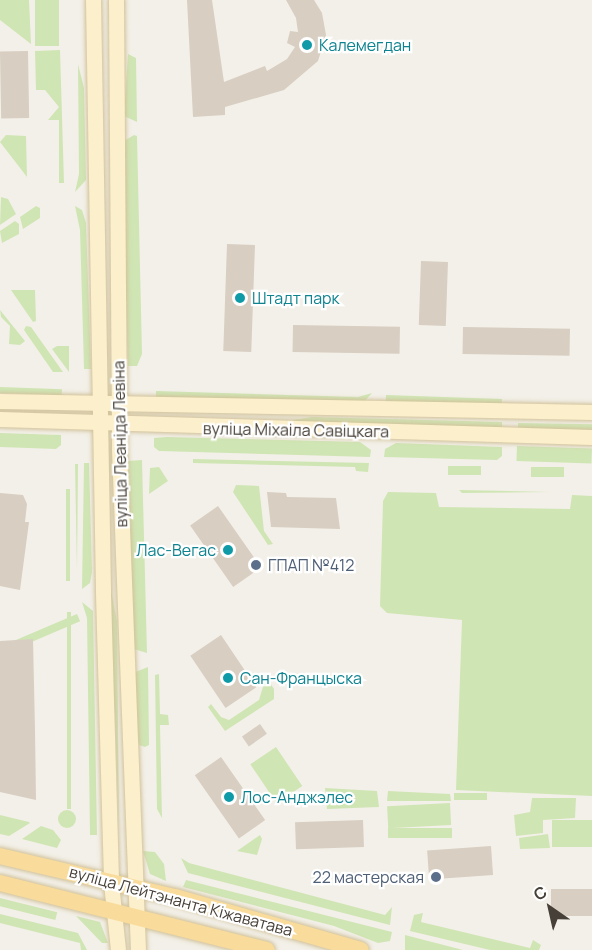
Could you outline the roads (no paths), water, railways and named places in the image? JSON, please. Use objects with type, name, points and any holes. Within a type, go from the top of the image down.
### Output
[{"type":"main road","name":"вуліца Леаніда Левіна","points":[[93,0],[99,424],[111,882],[118,950]]},
{"type":"main road","name":"вуліца Леаніда Левіна","points":[[116,0],[118,404],[138,950]]},
{"type":"main road","name":"вуліца Міхаіла Савіцкага","points":[[0,401],[592,412]]},
{"type":"main road","name":"вуліца Міхаіла Савіцкага","points":[[0,419],[119,425],[592,437]]},
{"type":"main road","name":"вуліца Лейтэнанта Кіжаватава","points":[[0,856],[111,882],[361,950]]},
{"type":"main road","name":"вуліца Лейтэнанта Кіжаватава","points":[[0,883],[114,909],[267,950]]},
{"type":"place","name":"Калемегдан","points":[[307,45]]},
{"type":"place","name":"Штадт парк","points":[[240,298]]},
{"type":"place","name":"Лас-Вегас","points":[[228,550]]},
{"type":"place","name":"ГПАП №412","points":[[256,565]]},
{"type":"place","name":"Сан-Францыска","points":[[228,678]]},
{"type":"place","name":"Лос-Анджэлес","points":[[229,797]]},
{"type":"place","name":"22 мастерская","points":[[436,877]]}]
